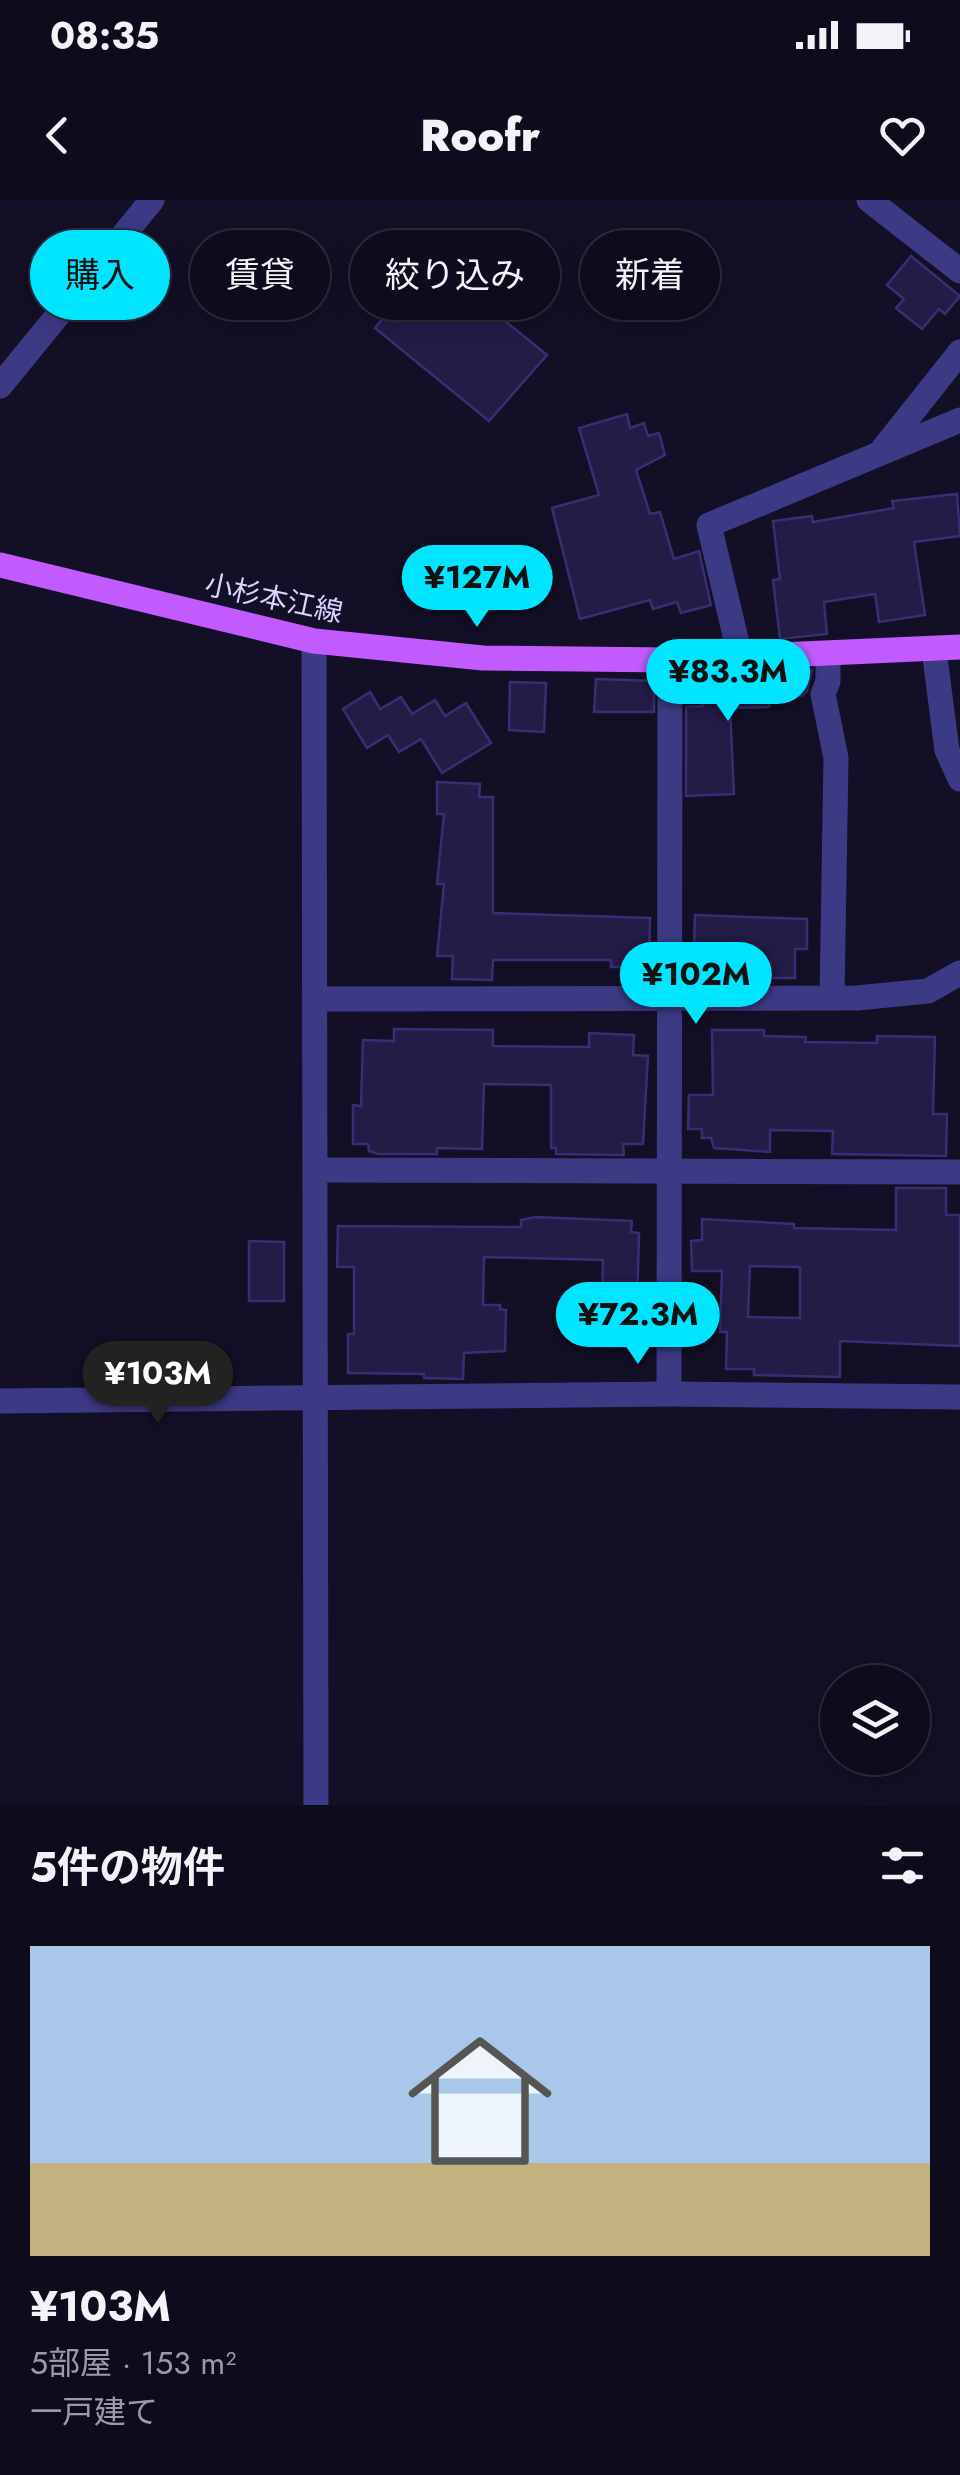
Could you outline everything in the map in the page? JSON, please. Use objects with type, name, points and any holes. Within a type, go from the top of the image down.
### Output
[{"type":"main road","name":"小杉本江線","points":[[0,565],[314,640],[484,658],[670,660],[947,648]]},
{"type":"street","points":[[0,386],[152,200]]},
{"type":"street","points":[[869,200],[960,272]]},
{"type":"street","points":[[880,453],[960,352]]},
{"type":"street","points":[[740,656],[709,526],[960,420]]},
{"type":"street","points":[[314,640],[316,1805]]},
{"type":"street","points":[[947,648],[947,750],[960,779]]},
{"type":"street","points":[[828,654],[828,680],[823,694],[836,758],[832,998]]},
{"type":"street","points":[[670,660],[670,1394]]},
{"type":"street","points":[[317,999],[832,998],[928,991],[960,973]]},
{"type":"street","points":[[317,1170],[960,1172]]},
{"type":"street","points":[[0,1401],[670,1394],[960,1397]]},
{"type":"building","points":[[911,256],[960,296],[945,314],[939,309],[922,329],[896,308],[904,299],[887,285]]},
{"type":"building","points":[[382,320],[504,320],[547,355],[489,421],[375,328]]},
{"type":"building","points":[[627,414],[630,428],[644,423],[648,436],[659,433],[665,455],[636,470],[650,514],[660,512],[674,559],[699,551],[711,605],[681,613],[677,602],[653,609],[650,600],[580,619],[552,508],[599,495],[579,428]]},
{"type":"building","points":[[957,494],[960,536],[914,542],[925,615],[879,622],[875,594],[824,602],[827,634],[780,639],[773,580],[780,579],[773,521],[812,516],[813,522],[894,508],[892,501]]},
{"type":"building","points":[[812,670],[802,696],[769,695],[769,707],[730,708],[734,794],[686,796],[686,707],[703,706],[702,676]]},
{"type":"building","points":[[596,679],[654,681],[654,712],[594,712]]},
{"type":"building","points":[[510,682],[546,683],[544,732],[509,730]]},
{"type":"building","points":[[370,692],[380,709],[401,697],[412,714],[435,700],[445,716],[466,703],[491,743],[442,773],[421,739],[399,752],[388,735],[367,748],[343,709]]},
{"type":"building","points":[[437,782],[480,784],[479,797],[493,797],[493,913],[650,918],[649,967],[611,967],[611,960],[493,960],[492,980],[452,979],[453,956],[437,956],[444,884],[437,884],[444,814],[437,814]]},
{"type":"building","points":[[695,915],[807,919],[807,949],[795,949],[795,978],[703,978],[700,943],[694,943]]},
{"type":"building","points":[[394,1029],[493,1030],[493,1046],[589,1047],[589,1033],[634,1035],[633,1055],[648,1056],[643,1144],[623,1144],[624,1155],[556,1154],[556,1148],[551,1148],[551,1085],[484,1084],[482,1149],[437,1148],[437,1154],[378,1154],[369,1151],[368,1144],[353,1144],[353,1105],[361,1106],[363,1040],[394,1041]]},
{"type":"building","points":[[712,1030],[764,1030],[764,1036],[806,1037],[805,1042],[877,1043],[877,1036],[935,1037],[933,1114],[947,1114],[946,1156],[832,1154],[833,1131],[770,1130],[770,1152],[714,1148],[711,1138],[702,1138],[702,1129],[688,1129],[689,1095],[713,1095]]},
{"type":"building","points":[[896,1188],[946,1188],[946,1215],[960,1215],[960,1346],[840,1341],[840,1377],[754,1375],[754,1369],[726,1369],[727,1332],[720,1332],[722,1271],[692,1271],[691,1241],[702,1240],[702,1219],[794,1224],[794,1228],[896,1230]],"holes":[[[750,1266],[800,1267],[800,1318],[748,1317]]]},
{"type":"building","points":[[535,1217],[632,1221],[631,1232],[639,1233],[636,1347],[601,1346],[603,1260],[484,1257],[483,1305],[500,1305],[500,1309],[506,1310],[505,1351],[464,1353],[463,1379],[348,1373],[348,1334],[354,1334],[354,1267],[337,1267],[338,1226],[521,1227],[521,1220]]},
{"type":"building","points":[[249,1241],[284,1242],[284,1301],[249,1301]]}]
